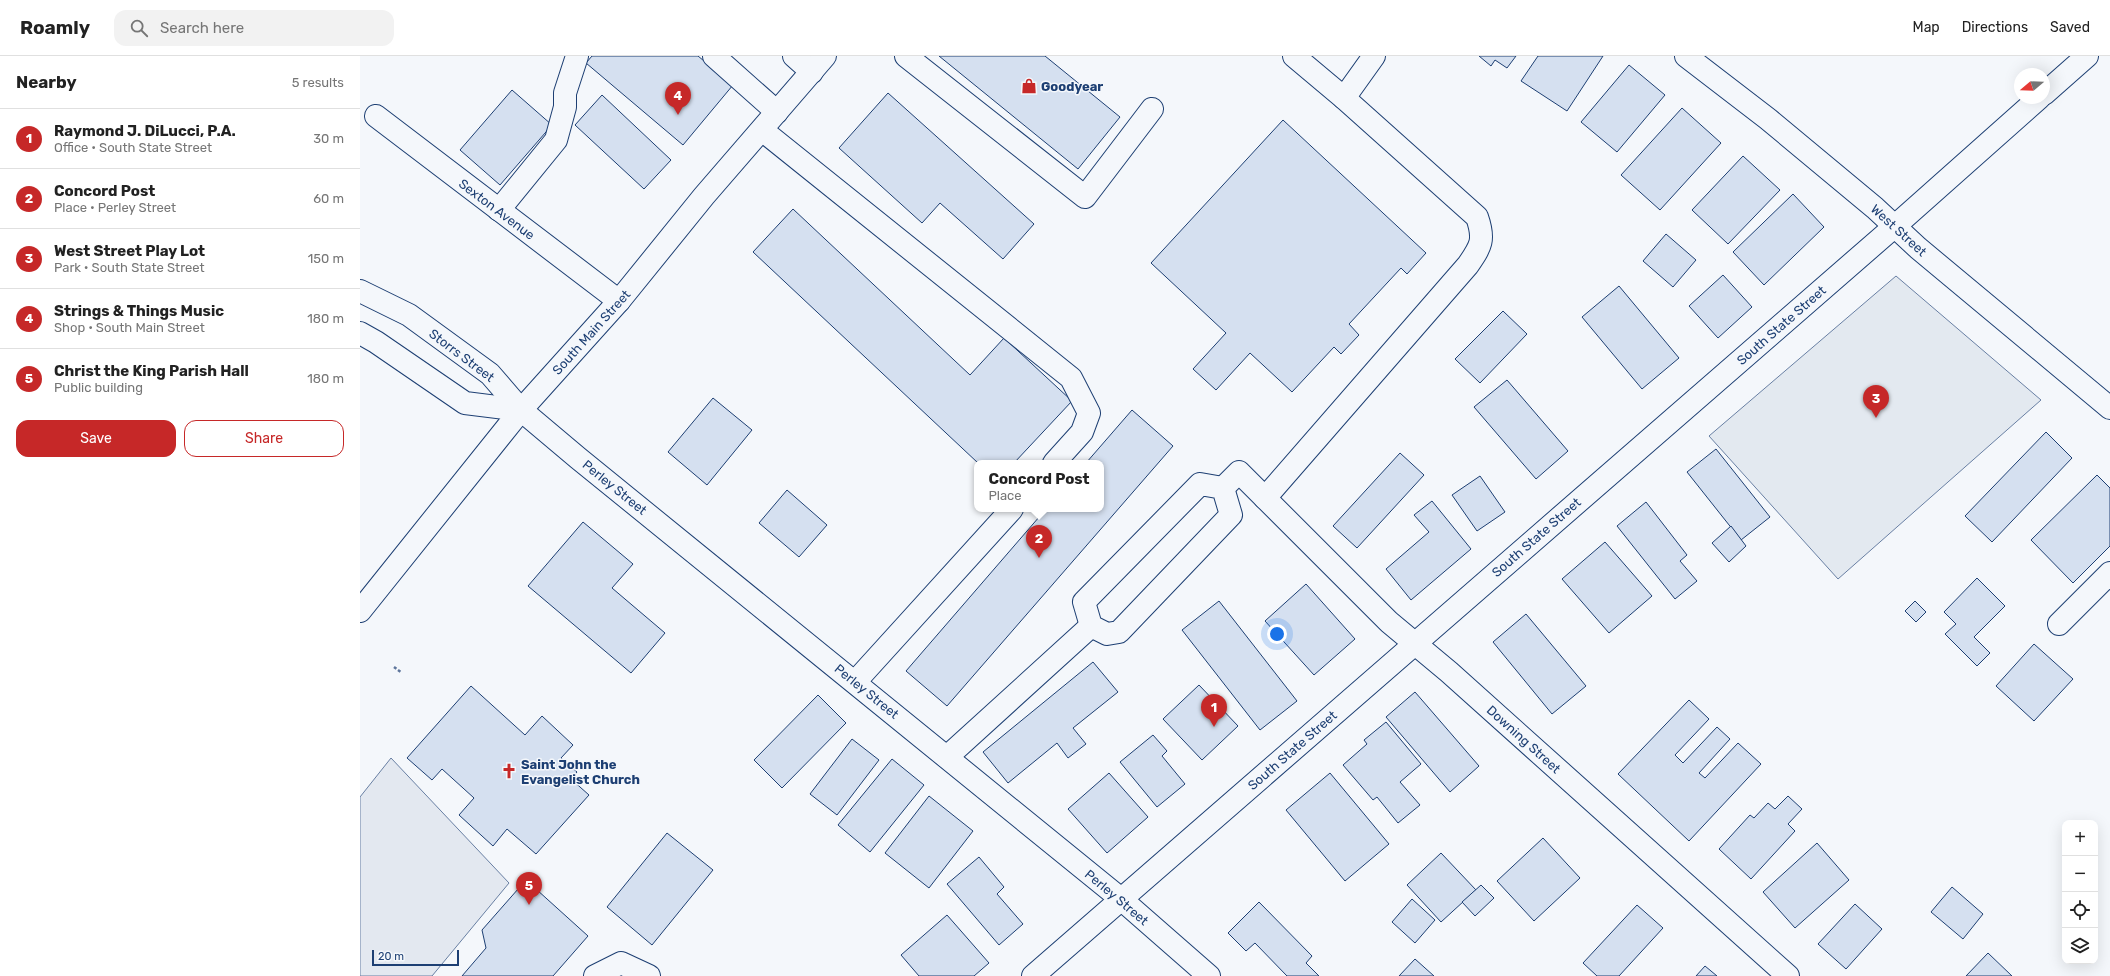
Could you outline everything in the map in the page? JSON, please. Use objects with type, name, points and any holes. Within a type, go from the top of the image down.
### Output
[{"type":"street","points":[[500,210],[556,140],[565,107],[565,93],[577,56]]},
{"type":"street","points":[[714,56],[777,112]]},
{"type":"street","points":[[794,56],[818,64]]},
{"type":"street","points":[[906,56],[1085,197],[1152,109]]},
{"type":"street","points":[[1265,498],[1468,265],[1478,249],[1482,232],[1477,217],[1344,98],[1294,56]]},
{"type":"street","points":[[1344,98],[1374,56]]},
{"type":"street","name":"West Street","points":[[1686,56],[1768,119],[1875,208],[1918,248],[2110,408]]},
{"type":"street","points":[[2050,89],[2087,56]]},
{"type":"street","name":"South Main Street","points":[[360,611],[521,410],[619,301],[704,196],[818,64]]},
{"type":"street","name":"South State Street","points":[[1033,976],[1895,226],[2032,104]]},
{"type":"street","name":"Sexton Avenue","points":[[376,116],[619,301]]},
{"type":"street","points":[[762,130],[1071,378],[1089,413],[1082,432],[1057,460]]},
{"type":"street","name":"Storrs Street","points":[[360,291],[409,316],[490,374],[521,410]]},
{"type":"street","points":[[360,333],[376,342],[465,403],[521,410]]},
{"type":"street","name":"Perley Street","points":[[521,410],[1121,899],[1209,976]]},
{"type":"street","name":"Downing Street","points":[[1223,488],[1239,472],[1389,622],[1415,643],[1788,976]]},
{"type":"street","points":[[1200,484],[1223,488],[1231,515],[1130,621],[1119,632],[1107,634],[1091,626],[1084,602],[1200,484]]},
{"type":"street","points":[[855,682],[1009,512]]},
{"type":"street","points":[[2059,624],[2110,573]]},
{"type":"street","points":[[947,756],[1091,626]]},
{"type":"street","points":[[595,976],[621,963],[649,976]]},
{"type":"path","points":[[394,667],[402,673]]},
{"type":"shaded area","points":[[1896,276],[2041,400],[1838,579],[1709,436]]},
{"type":"shaded area","points":[[391,758],[509,883],[432,976],[360,976],[360,797]]},
{"type":"building","points":[[592,56],[698,56],[733,85],[683,145],[586,63]]},
{"type":"building","name":"Goodyear","points":[[939,56],[1045,56],[1120,117],[1078,169]]},
{"type":"building","points":[[1479,56],[1516,56],[1507,68],[1495,60],[1491,66]]},
{"type":"building","points":[[1538,56],[1603,56],[1567,111],[1521,81]]},
{"type":"building","points":[[1629,65],[1665,95],[1617,152],[1581,122]]},
{"type":"building","points":[[512,90],[552,125],[500,185],[460,150]]},
{"type":"building","points":[[888,93],[1034,224],[1003,259],[940,203],[922,223],[839,148]]},
{"type":"building","points":[[602,95],[671,160],[644,189],[575,125]]},
{"type":"building","points":[[1682,108],[1721,143],[1660,210],[1621,175]]},
{"type":"building","points":[[1283,120],[1426,253],[1407,274],[1401,268],[1349,324],[1359,335],[1341,354],[1334,347],[1292,392],[1250,353],[1216,390],[1193,369],[1226,333],[1151,263]]},
{"type":"building","points":[[1743,156],[1780,190],[1728,244],[1692,210]]},
{"type":"building","points":[[1793,194],[1824,227],[1764,285],[1733,252]]},
{"type":"building","points":[[793,209],[970,375],[1004,338],[1072,401],[1017,460],[975,460],[753,252]]},
{"type":"building","points":[[1666,234],[1696,260],[1673,287],[1643,261]]},
{"type":"building","points":[[1723,275],[1752,307],[1718,338],[1689,306]]},
{"type":"building","points":[[1619,286],[1679,358],[1642,389],[1582,317]]},
{"type":"building","points":[[1503,311],[1527,334],[1480,383],[1455,359]]},
{"type":"building","points":[[1507,380],[1568,451],[1536,479],[1474,407]]},
{"type":"building","points":[[713,398],[752,430],[707,485],[668,452]]},
{"type":"building","points":[[1132,410],[1173,446],[947,706],[906,671],[1043,512],[1104,512],[1104,460],[1089,460]]},
{"type":"building","points":[[2046,432],[2072,458],[1992,542],[1965,516]]},
{"type":"building","points":[[1716,449],[1770,517],[1741,540],[1687,472]]},
{"type":"building","points":[[1400,453],[1424,475],[1357,548],[1333,526]]},
{"type":"building","points":[[2097,475],[2110,488],[2110,546],[2073,583],[2031,540]]},
{"type":"building","points":[[1480,476],[1505,512],[1477,531],[1452,495]]},
{"type":"building","points":[[787,490],[827,525],[799,557],[759,523]]},
{"type":"building","points":[[1432,501],[1471,549],[1411,600],[1386,569],[1429,532],[1414,515]]},
{"type":"building","points":[[1646,502],[1687,555],[1680,561],[1697,581],[1675,599],[1617,526]]},
{"type":"building","points":[[583,522],[633,564],[612,588],[665,633],[631,673],[528,586]]},
{"type":"building","points":[[1731,526],[1746,546],[1729,562],[1712,543]]},
{"type":"building","points":[[1605,542],[1652,596],[1609,633],[1562,579]]},
{"type":"building","points":[[1977,578],[2005,606],[1974,637],[1990,653],[1977,666],[1945,634],[1956,624],[1944,612]]},
{"type":"building","points":[[1306,584],[1355,639],[1314,675],[1265,621]]},
{"type":"building","points":[[1219,601],[1297,701],[1260,730],[1182,630]]},
{"type":"building","points":[[1915,601],[1926,612],[1916,622],[1905,611]]},
{"type":"building","points":[[1526,614],[1586,686],[1552,714],[1493,642]]},
{"type":"building","points":[[2034,644],[2073,679],[2034,721],[1996,686]]},
{"type":"building","points":[[1093,662],[1118,692],[1073,728],[1086,744],[1068,758],[1057,743],[1008,783],[983,752]]},
{"type":"building","points":[[1199,685],[1238,726],[1202,760],[1163,719]]},
{"type":"building","name":"Saint John the Evangelist Church","points":[[471,686],[525,735],[542,716],[573,745],[561,758],[577,772],[571,779],[589,795],[536,854],[507,829],[493,846],[459,815],[474,798],[442,769],[432,780],[407,758]]},
{"type":"building","points":[[1415,692],[1479,766],[1450,792],[1386,717]]},
{"type":"building","points":[[818,695],[846,723],[782,788],[754,760]]},
{"type":"building","points":[[1689,700],[1709,719],[1675,755],[1683,763],[1717,727],[1730,739],[1699,773],[1705,778],[1738,743],[1761,764],[1689,841],[1618,774]]},
{"type":"building","points":[[1386,722],[1421,764],[1400,782],[1420,805],[1398,823],[1377,797],[1373,800],[1343,765],[1367,744],[1364,740]]},
{"type":"building","points":[[1153,735],[1167,751],[1162,756],[1185,784],[1157,807],[1120,762]]},
{"type":"building","points":[[852,739],[879,760],[837,815],[810,794]]},
{"type":"building","points":[[892,759],[924,785],[870,852],[838,825]]},
{"type":"building","points":[[1109,773],[1148,817],[1107,853],[1068,809]]},
{"type":"building","points":[[1330,773],[1389,844],[1345,881],[1286,810]]},
{"type":"building","points":[[929,796],[973,831],[929,888],[885,853]]},
{"type":"building","points":[[1788,796],[1802,809],[1788,824],[1795,831],[1751,879],[1719,849],[1750,815],[1754,818],[1768,803],[1775,809]]},
{"type":"building","points":[[667,833],[713,870],[652,945],[607,907]]},
{"type":"building","points":[[1543,838],[1580,878],[1534,921],[1497,881]]},
{"type":"building","points":[[1817,843],[1849,880],[1795,928],[1763,892]]},
{"type":"building","points":[[1441,853],[1476,890],[1441,922],[1407,885]]},
{"type":"building","points":[[979,857],[1004,887],[997,894],[1023,924],[999,945],[947,884]]},
{"type":"building","points":[[526,880],[588,936],[553,976],[462,976],[486,948],[482,930]]},
{"type":"building","points":[[1481,885],[1494,898],[1475,916],[1462,902]]},
{"type":"building","points":[[1952,887],[1983,914],[1963,939],[1931,912]]},
{"type":"building","points":[[1412,899],[1435,920],[1415,943],[1392,922]]},
{"type":"building","points":[[1259,902],[1312,956],[1306,963],[1319,976],[1287,976],[1255,943],[1246,951],[1228,933]]},
{"type":"building","points":[[1855,904],[1882,929],[1846,969],[1818,944]]},
{"type":"building","points":[[1637,905],[1663,928],[1619,976],[1597,976],[1583,963]]},
{"type":"building","points":[[947,915],[989,963],[974,976],[919,976],[901,955]]},
{"type":"building","points":[[1988,953],[2012,976],[1966,976]]},
{"type":"building","points":[[1415,959],[1434,976],[1399,976]]},
{"type":"building","points":[[1705,966],[1717,976],[1696,976]]},
{"type":"place","name":"Goodyear","points":[[1029,86]]},
{"type":"place","name":"Strings & Things Music","points":[[678,115]]},
{"type":"place","name":"West Street Play Lot","points":[[1876,418]]},
{"type":"place","name":"Concord Post","points":[[1039,558]]},
{"type":"place","name":"Raymond J. DiLucci, P.A.","points":[[1214,727]]},
{"type":"place","name":"Saint John the Evangelist Church","points":[[509,771]]},
{"type":"place","name":"Christ the King Parish Hall","points":[[529,905]]}]
